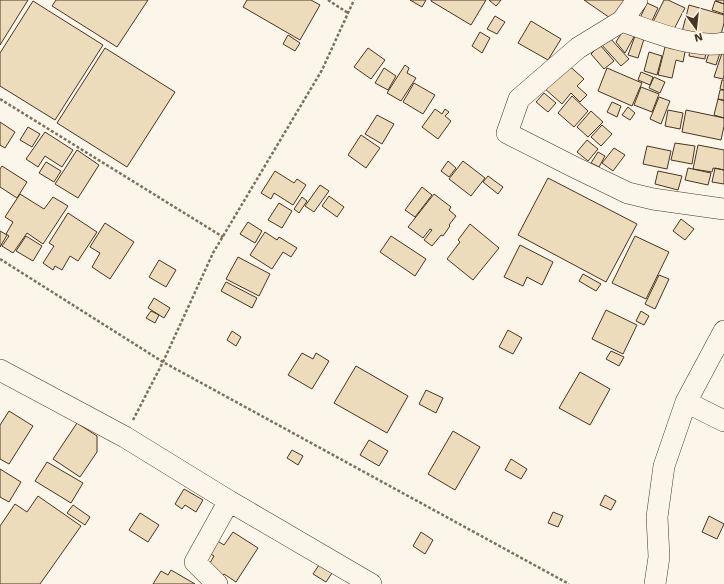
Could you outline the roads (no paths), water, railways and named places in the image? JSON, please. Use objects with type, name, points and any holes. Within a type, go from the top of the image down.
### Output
[{"type":"street","points":[[637,0],[622,21],[578,48],[519,99],[507,133],[628,193],[653,199],[724,209]]},
{"type":"street","points":[[622,21],[681,40],[717,44],[724,43]]},
{"type":"street","points":[[655,584],[659,557],[657,517],[664,466],[686,402],[724,331]]},
{"type":"street","points":[[0,370],[125,437],[229,501],[371,584]]},
{"type":"street","points":[[686,402],[724,421]]},
{"type":"street","points":[[217,584],[195,562],[229,501]]}]
